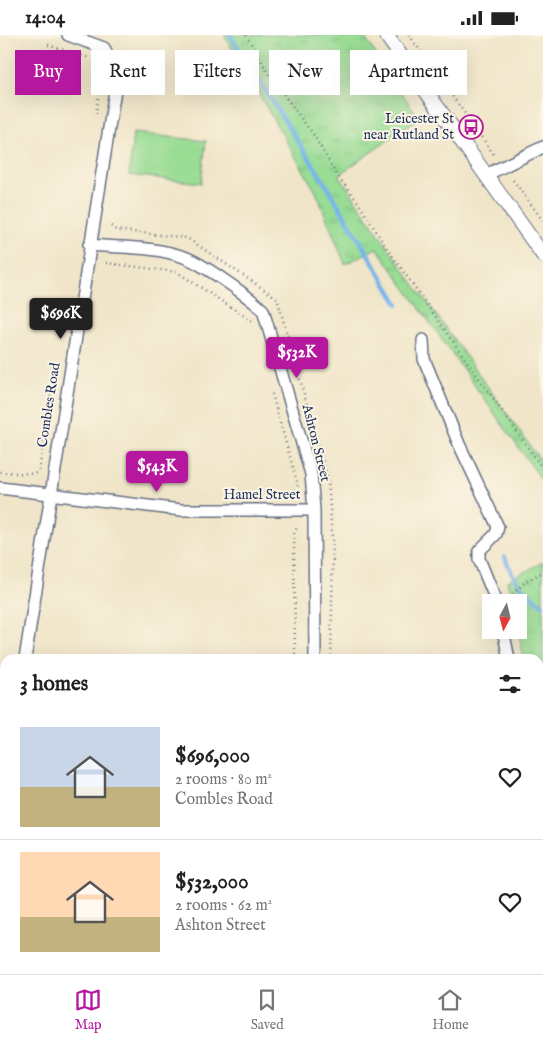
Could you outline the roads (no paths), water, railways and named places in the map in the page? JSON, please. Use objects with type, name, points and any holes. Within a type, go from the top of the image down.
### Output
[{"type":"street","name":"Combles Road","points":[[26,654],[89,245],[116,84],[115,68],[104,48],[68,35]]},
{"type":"street","points":[[386,35],[543,255]]},
{"type":"street","points":[[486,175],[543,147]]},
{"type":"street","name":"Ashton Street","points":[[89,245],[165,252],[185,257],[252,300],[263,310],[310,474],[314,510],[315,654]]},
{"type":"street","points":[[423,340],[424,359],[459,444],[498,527],[496,534],[479,551],[479,559],[493,594]]},
{"type":"street","name":"Hamel Street","points":[[0,488],[181,509],[314,510]]},
{"type":"street","points":[[504,639],[508,654]]},
{"type":"waterway","points":[[230,35],[328,188],[398,304]]},
{"type":"waterway","points":[[505,557],[520,584],[543,605]]},
{"type":"place","name":"Leicester St near Rutland St","points":[[471,127]]}]
